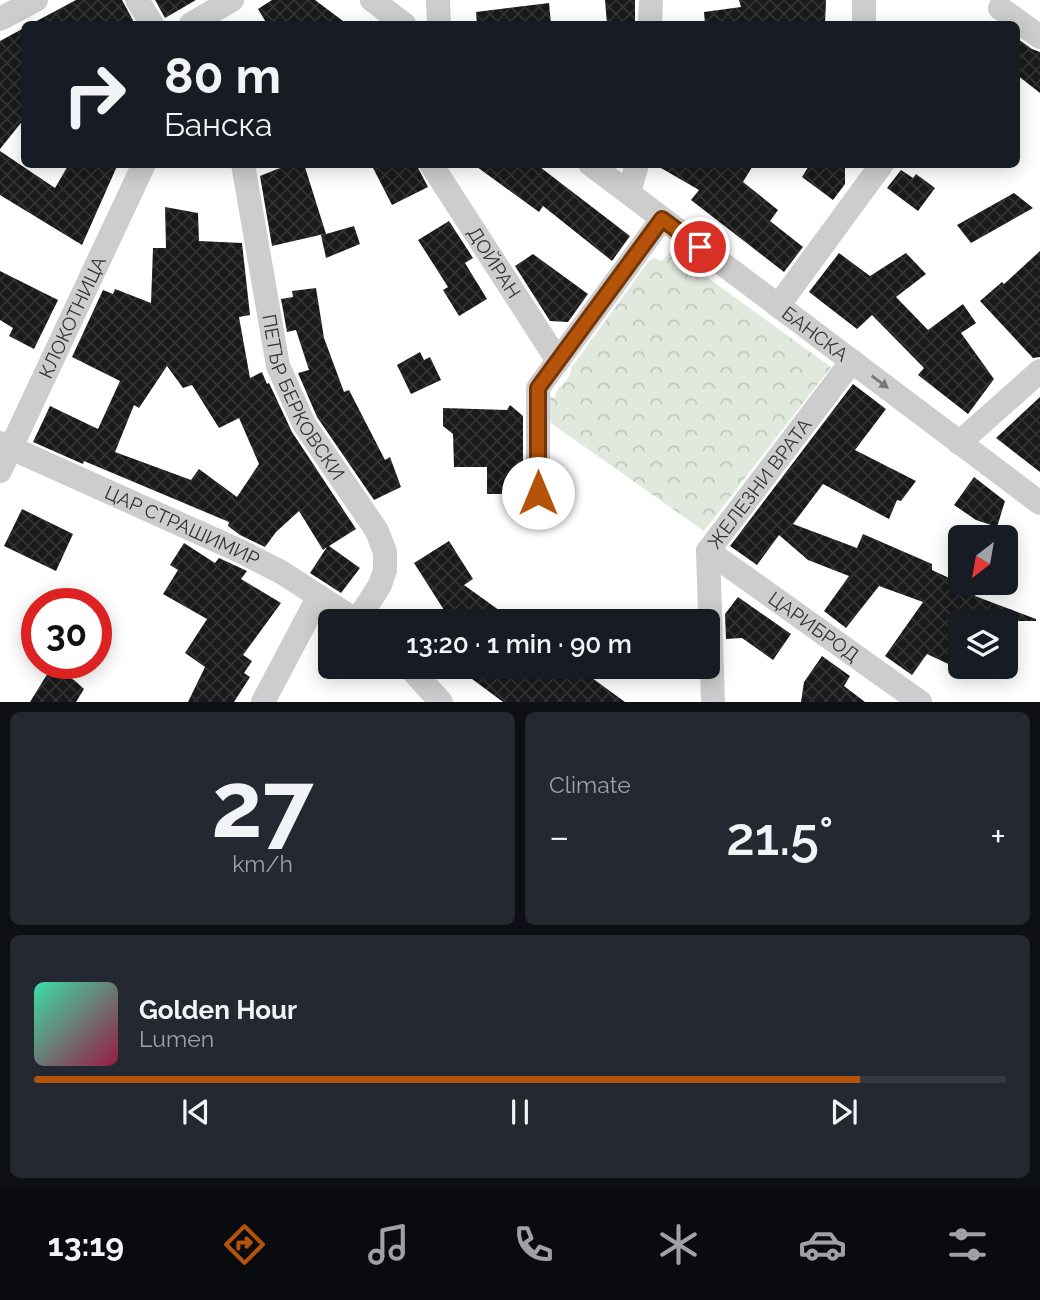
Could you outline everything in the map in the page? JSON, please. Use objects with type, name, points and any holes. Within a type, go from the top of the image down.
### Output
[{"type":"street","points":[[0,19],[36,0]]},
{"type":"street","points":[[137,0],[150,21]]},
{"type":"street","points":[[196,21],[232,0]]},
{"type":"street","points":[[372,0],[400,21]]},
{"type":"street","points":[[438,0],[439,21]]},
{"type":"street","points":[[650,21],[651,0]]},
{"type":"street","points":[[864,0],[864,21]]},
{"type":"street","points":[[998,11],[1014,21]]},
{"type":"street","points":[[1020,25],[1040,37]]},
{"type":"street","name":"КЛОКОТНИЦА","points":[[0,471],[5,446],[142,168]]},
{"type":"street","name":"ПЕТЪР БЕРКОВСКИ","points":[[244,168],[278,366],[304,425],[377,531],[386,552],[384,576],[364,609]]},
{"type":"street","name":"ДОЙРАН","points":[[434,168],[558,361]]},
{"type":"street","name":"БАНСКА","points":[[595,168],[1040,503]]},
{"type":"street","points":[[629,193],[636,168]]},
{"type":"street","points":[[778,306],[876,168]]},
{"type":"street","points":[[538,493],[538,388],[662,219]]},
{"type":"street","name":"ЖЕЛЕЗНИ ВРАТА","points":[[713,702],[708,551],[852,362]]},
{"type":"street","points":[[959,443],[1040,371]]},
{"type":"street","name":"ЦАР СТРАШИМИР","points":[[5,446],[232,547],[281,572],[343,609]]},
{"type":"street","name":"ЦАРИБРОД","points":[[708,551],[920,702]]},
{"type":"street","points":[[263,702],[319,596]]},
{"type":"street","points":[[420,679],[440,702]]},
{"type":"green space","points":[[671,251],[831,367],[704,531],[545,419],[547,395],[555,398],[571,368],[649,261],[654,258],[662,261]]},
{"type":"building","points":[[76,0],[122,0],[133,21],[37,21]]},
{"type":"building","points":[[155,0],[196,0],[165,18]]},
{"type":"building","points":[[272,0],[315,0],[343,21],[265,21],[258,9]]},
{"type":"building","points":[[605,0],[635,0],[635,21],[607,21]]},
{"type":"building","points":[[739,0],[826,0],[825,21],[705,21],[704,12],[741,7]]},
{"type":"building","points":[[549,3],[551,21],[477,21],[476,12]]},
{"type":"building","points":[[21,30],[21,123],[0,149],[0,41]]},
{"type":"building","points":[[1020,40],[1040,52],[1040,93],[1020,77]]},
{"type":"building","points":[[0,151],[21,165],[21,168],[25,168],[55,188],[67,168],[116,168],[82,245],[0,195]]},
{"type":"building","points":[[280,168],[305,168],[326,234],[354,226],[360,244],[326,258],[321,235],[324,234],[272,246],[260,176]]},
{"type":"building","points":[[373,168],[418,168],[428,187],[392,205]]},
{"type":"building","points":[[478,168],[541,168],[630,236],[612,261],[543,206],[539,212]]},
{"type":"building","points":[[661,168],[752,168],[743,182],[778,210],[770,221],[803,247],[784,272],[691,200],[699,190]]},
{"type":"building","points":[[808,168],[845,168],[845,184],[833,200],[802,177]]},
{"type":"building","points":[[901,170],[913,178],[916,174],[935,188],[918,211],[887,188]]},
{"type":"building","points":[[1014,193],[1033,208],[971,243],[957,225]]},
{"type":"building","points":[[165,207],[198,213],[199,241],[242,243],[250,315],[239,317],[250,378],[262,372],[292,432],[356,529],[329,546],[360,568],[341,593],[310,573],[327,547],[323,550],[299,511],[276,532],[265,547],[240,535],[228,526],[229,522],[33,442],[50,406],[98,429],[120,381],[72,357],[103,290],[113,294],[115,289],[151,303],[153,248],[166,248]],"holes":[[[167,366],[183,388],[192,385],[219,428],[239,418],[259,464],[237,497],[199,469],[191,480],[115,452],[134,405],[139,408]]]},
{"type":"building","points":[[449,221],[473,258],[465,263],[487,299],[459,316],[443,290],[448,287],[418,240]]},
{"type":"building","points":[[1040,251],[1040,357],[1033,358],[980,301],[1002,282],[1004,284]]},
{"type":"building","points":[[839,253],[870,276],[906,253],[926,274],[896,297],[928,330],[963,304],[976,323],[961,333],[994,379],[968,414],[918,375],[924,368],[872,315],[857,329],[809,292]]},
{"type":"building","points":[[533,254],[588,294],[568,322],[550,321],[515,266]]},
{"type":"building","points":[[0,271],[58,300],[34,349],[9,336],[13,328],[0,320]]},
{"type":"building","points":[[316,288],[324,338],[344,392],[349,390],[385,460],[390,457],[401,487],[374,500],[317,417],[298,373],[309,370],[296,330],[287,332],[281,299],[293,297],[292,291]]},
{"type":"building","points":[[420,352],[424,360],[430,357],[441,380],[411,394],[397,365]]},
{"type":"building","points":[[853,384],[886,409],[855,450],[916,481],[901,501],[897,500],[889,519],[823,484],[793,524],[857,548],[863,534],[932,564],[932,570],[948,577],[948,595],[975,595],[1009,609],[948,609],[948,664],[927,654],[912,675],[885,656],[923,602],[879,586],[846,628],[824,611],[849,576],[808,560],[779,535],[757,565],[730,546]]},
{"type":"building","points":[[1040,397],[1040,472],[996,438]]},
{"type":"building","points":[[510,405],[523,416],[523,494],[487,494],[487,467],[454,467],[453,434],[443,426],[443,408],[507,410]]},
{"type":"building","points":[[974,477],[1005,501],[998,525],[976,520],[954,505]]},
{"type":"building","points":[[22,509],[73,534],[56,571],[4,546]]},
{"type":"building","points":[[449,541],[473,579],[464,585],[497,609],[443,609],[414,563]]},
{"type":"building","points":[[184,543],[215,563],[219,558],[247,571],[241,579],[281,603],[243,655],[252,661],[244,673],[250,677],[234,702],[188,702],[205,667],[185,653],[207,619],[163,594],[178,570],[170,565]]},
{"type":"building","points":[[738,597],[791,634],[773,660],[742,638],[726,639],[725,614]]},
{"type":"building","points":[[1018,612],[1036,619],[1018,621]]},
{"type":"building","points":[[822,656],[850,676],[844,686],[865,702],[801,702],[804,682]]},
{"type":"building","points":[[44,679],[72,679],[84,689],[76,702],[30,702]]},
{"type":"building","points":[[472,679],[593,679],[625,702],[503,702]]},
{"type":"route","points":[[538,493],[538,388],[662,219],[700,247]]}]
